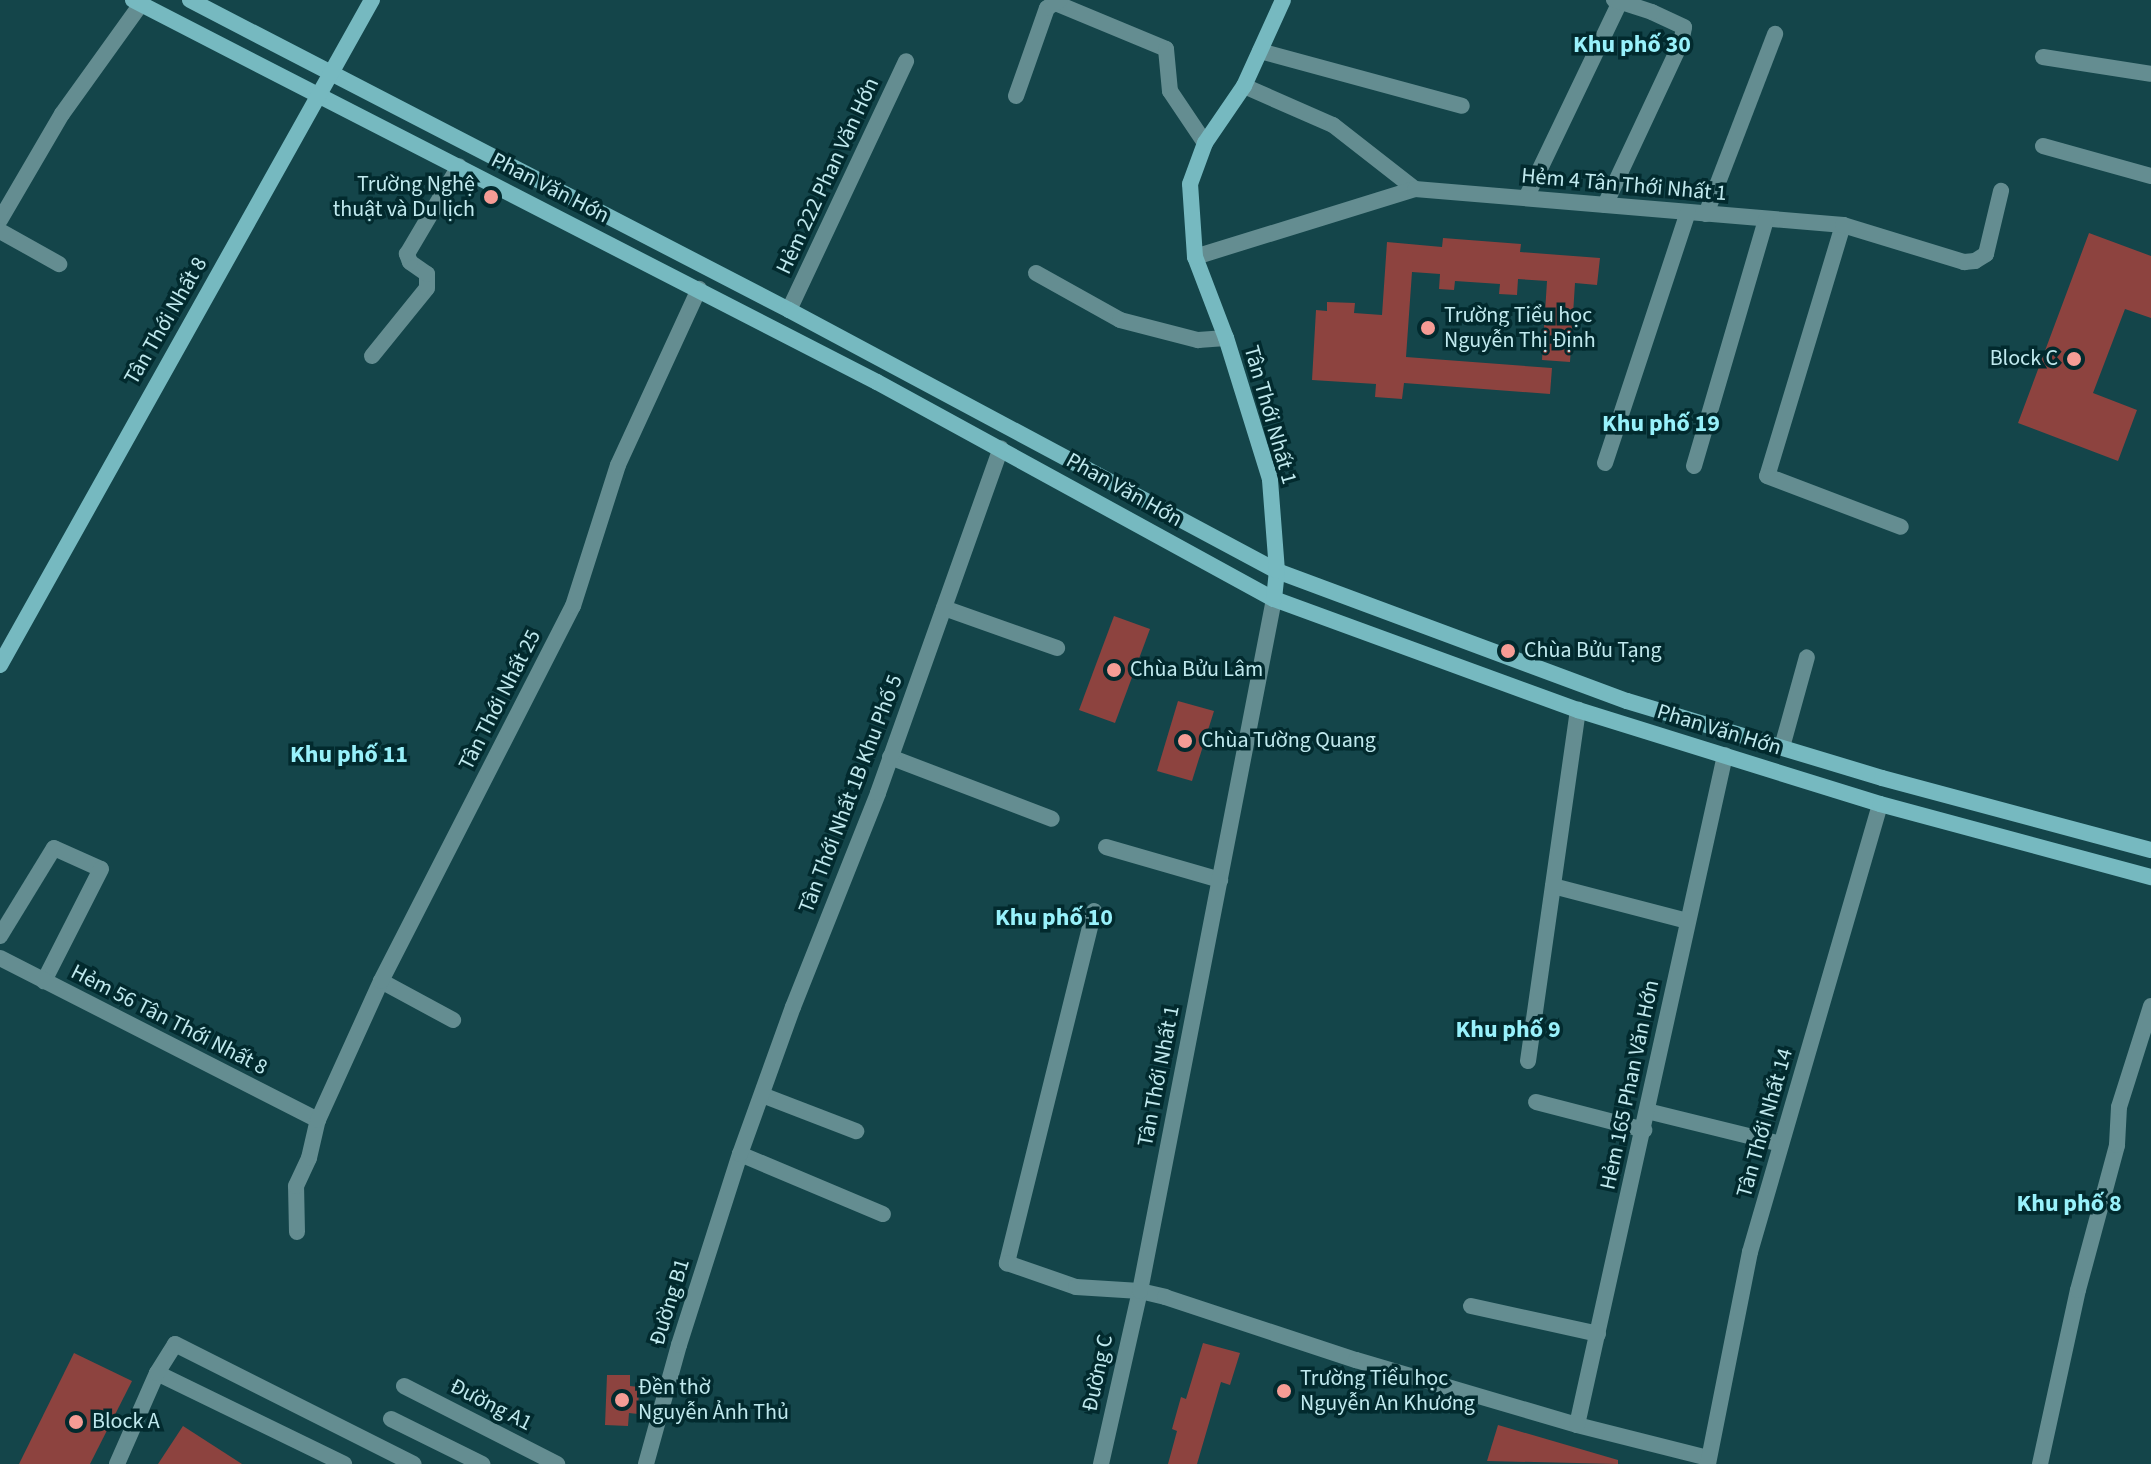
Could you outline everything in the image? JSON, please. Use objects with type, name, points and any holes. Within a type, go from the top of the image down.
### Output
[{"type":"main road","name":"Phan Văn Hớn","points":[[190,0],[789,310],[1277,571],[1627,701],[1896,782],[2151,850]]},
{"type":"main road","name":"Tân Thới Nhất 8","points":[[0,665],[372,0]]},
{"type":"main road","name":"Tân Thới Nhất 1","points":[[1274,599],[1277,571],[1270,479],[1226,338],[1195,257],[1190,184],[1205,143],[1244,86],[1283,0]]},
{"type":"main road","name":"Phan Văn Hớn","points":[[137,2],[699,289],[1001,448],[1274,599],[1578,710],[1880,804],[2151,877]]},
{"type":"street","points":[[1526,198],[1617,1],[1652,12],[1684,27],[1681,43],[1605,205]]},
{"type":"street","points":[[0,220],[62,114],[137,2]]},
{"type":"street","points":[[1016,96],[1047,8],[1059,2],[1166,49],[1170,91],[1205,143]]},
{"type":"street","points":[[1706,214],[1775,34]]},
{"type":"street","points":[[1260,51],[1462,106]]},
{"type":"street","points":[[2043,57],[2151,74]]},
{"type":"street","name":"Hẻm 222 Phan Văn Hớn","points":[[789,310],[906,61]]},
{"type":"street","points":[[1244,86],[1333,125],[1415,189]]},
{"type":"street","points":[[2043,146],[2151,176]]},
{"type":"street","points":[[372,356],[427,288],[427,274],[410,262],[407,254],[459,166]]},
{"type":"street","name":"Hẻm 4 Tân Thới Nhất 1","points":[[1195,257],[1415,189],[1843,225],[1964,262],[1975,261],[1986,254],[2001,191]]},
{"type":"street","points":[[1605,463],[1688,212]]},
{"type":"street","points":[[1694,466],[1766,219]]},
{"type":"street","points":[[1843,225],[1767,476],[1901,527]]},
{"type":"street","points":[[0,231],[59,264]]},
{"type":"street","points":[[1036,273],[1120,320],[1198,340],[1226,338]]},
{"type":"street","name":"Tân Thới Nhất 25","points":[[297,1232],[296,1186],[309,1158],[318,1120],[381,981],[573,606],[618,465],[699,289]]},
{"type":"street","name":"Tân Thới Nhất 1B Khu Phố 5","points":[[740,1154],[890,757],[1001,448]]},
{"type":"street","name":"Tân Thới Nhất 1","points":[[1140,1291],[1274,599]]},
{"type":"street","points":[[944,608],[1057,648]]},
{"type":"street","points":[[1782,747],[1807,657]]},
{"type":"street","points":[[1528,1061],[1578,710]]},
{"type":"street","name":"Hẻm 165 Phan Văn Hớn","points":[[1577,1425],[1725,755]]},
{"type":"street","points":[[890,757],[1052,819]]},
{"type":"street","name":"Tân Thới Nhất 14","points":[[1708,1461],[1750,1252],[1880,804]]},
{"type":"street","points":[[1106,847],[1220,880]]},
{"type":"street","points":[[0,936],[52,849],[101,869],[44,981]]},
{"type":"street","points":[[1553,886],[1687,921]]},
{"type":"street","points":[[1094,911],[1007,1263],[1076,1287],[1140,1291],[1356,1360],[1708,1461]]},
{"type":"street","name":"Hẻm 56 Tân Thới Nhất 8","points":[[0,958],[318,1120]]},
{"type":"street","points":[[381,981],[453,1020]]},
{"type":"street","points":[[2040,1464],[2078,1290],[2117,1145],[2119,1107],[2151,1006]]},
{"type":"street","points":[[762,1095],[856,1131]]},
{"type":"street","points":[[1536,1102],[1644,1130]]},
{"type":"street","points":[[1647,1111],[1781,1144]]},
{"type":"street","points":[[740,1154],[883,1214]]},
{"type":"street","name":"Đường B1","points":[[646,1464],[679,1345],[740,1154]]},
{"type":"street","name":"Đường C","points":[[1101,1464],[1140,1291]]},
{"type":"street","points":[[1471,1306],[1598,1334]]},
{"type":"street","points":[[117,1464],[157,1373],[175,1344],[414,1464]]},
{"type":"street","points":[[157,1373],[344,1464]]},
{"type":"street","name":"Đường A1","points":[[404,1386],[557,1464]]},
{"type":"street","points":[[391,1419],[482,1464]]},
{"type":"building","name":"Block C","points":[[2089,233],[2151,256],[2151,318],[2125,309],[2093,393],[2137,410],[2118,461],[2018,423]]},
{"type":"building","points":[[1443,238],[1521,244],[1520,252],[1600,258],[1597,285],[1575,283],[1570,362],[1542,360],[1547,281],[1518,279],[1517,295],[1499,294],[1500,284],[1455,281],[1454,290],[1439,289],[1440,274],[1412,272],[1406,357],[1552,368],[1550,394],[1404,383],[1402,399],[1375,397],[1376,384],[1312,380],[1316,310],[1327,311],[1327,302],[1355,303],[1354,313],[1382,315],[1387,242],[1442,247]]},
{"type":"building","name":"Chùa Bửu Lâm","points":[[1114,616],[1150,629],[1115,723],[1079,710]]},
{"type":"building","name":"Chùa Tường Quang","points":[[1178,701],[1214,711],[1192,781],[1157,771]]},
{"type":"building","points":[[1203,1343],[1240,1353],[1230,1385],[1221,1382],[1197,1464],[1168,1464],[1177,1431],[1172,1429],[1181,1397],[1186,1399]]},
{"type":"building","name":"Block A","points":[[74,1353],[132,1381],[90,1464],[19,1464]]},
{"type":"building","name":"Đền thờ Nguyễn Ảnh Thủ","points":[[607,1375],[630,1375],[630,1386],[639,1387],[638,1414],[629,1413],[628,1426],[605,1425]]},
{"type":"building","points":[[1498,1425],[1618,1460],[1618,1464],[1487,1461]]},
{"type":"building","points":[[183,1426],[242,1464],[158,1464]]},
{"type":"place","name":"Trường Nghệ thuật và Du lịch","points":[[491,197]]},
{"type":"place","name":"Trường Tiểu học Nguyễn Thị Định","points":[[1428,328]]},
{"type":"place","name":"Block C","points":[[2074,359]]},
{"type":"place","name":"Chùa Bửu Tạng","points":[[1508,651]]},
{"type":"place","name":"Chùa Bửu Lâm","points":[[1114,670]]},
{"type":"place","name":"Chùa Tường Quang","points":[[1185,741]]},
{"type":"place","name":"Trường Tiểu học Nguyễn An Khương","points":[[1284,1391]]},
{"type":"place","name":"Đền thờ Nguyễn Ảnh Thủ","points":[[622,1400]]},
{"type":"place","name":"Block A","points":[[76,1422]]},
{"type":"district","name":"Khu phố 30","points":[[1632,45]]},
{"type":"district","name":"Khu phố 19","points":[[1661,424]]},
{"type":"district","name":"Khu phố 11","points":[[349,755]]},
{"type":"district","name":"Khu phố 10","points":[[1054,918]]},
{"type":"district","name":"Khu phố 9","points":[[1508,1030]]},
{"type":"district","name":"Khu phố 8","points":[[2069,1204]]}]
